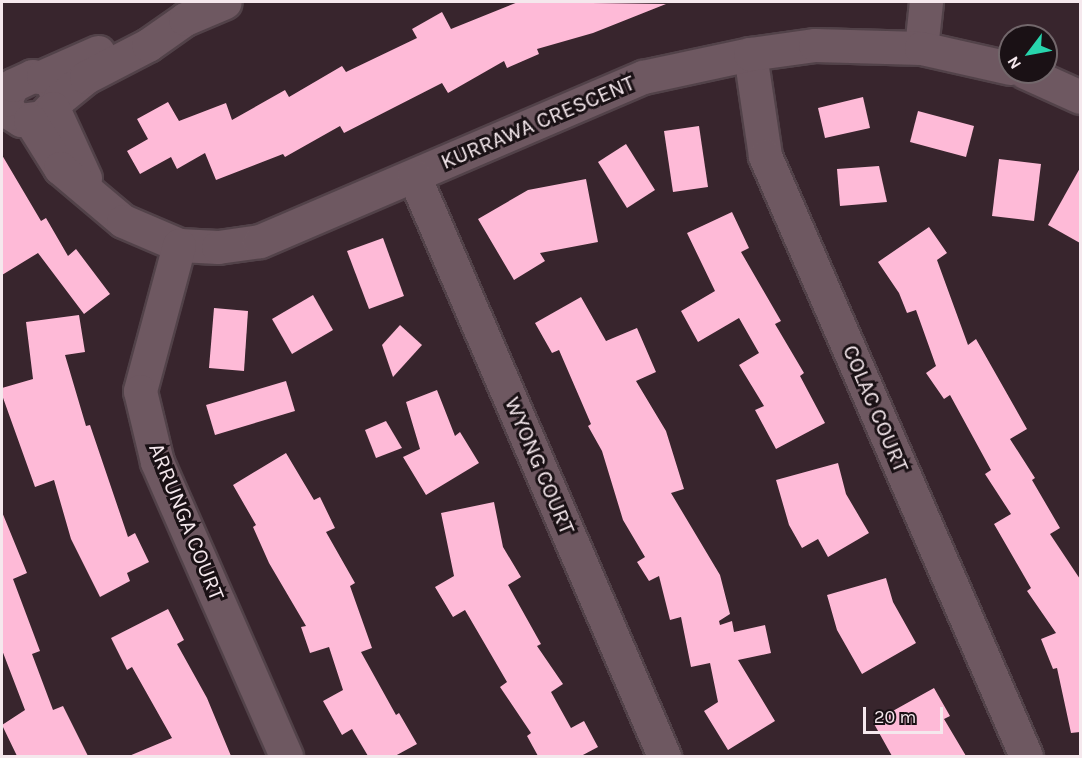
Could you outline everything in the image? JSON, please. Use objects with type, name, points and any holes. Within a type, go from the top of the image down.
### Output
[{"type":"street","points":[[27,104],[148,45],[185,19],[225,2]]},
{"type":"street","points":[[921,48],[926,2]]},
{"type":"street","name":"KURRAWA CRESCENT","points":[[27,104],[91,193],[123,221],[179,245],[218,247],[260,241],[643,77],[750,54],[815,45],[921,48],[998,65]]},
{"type":"street","name":"COLAC COURT","points":[[750,54],[765,156],[1026,756]]},
{"type":"street","points":[[1051,84],[1080,97]]},
{"type":"street","name":"WYONG COURT","points":[[414,176],[664,756]]},
{"type":"street","name":"ARRUNGA COURT","points":[[179,245],[140,391],[157,462],[286,756]]},
{"type":"building","points":[[518,2],[666,4],[593,33],[537,49],[539,54],[507,68],[504,61],[448,93],[442,83],[344,133],[340,126],[285,157],[283,154],[216,180],[205,153],[177,169],[171,157],[140,174],[127,151],[148,139],[137,119],[168,102],[179,121],[226,103],[232,120],[285,90],[289,97],[342,66],[346,72],[417,38],[412,29],[442,12],[451,29]]},
{"type":"building","points":[[863,97],[870,128],[825,138],[818,108]]},
{"type":"building","points":[[918,111],[974,126],[966,157],[910,142]]},
{"type":"building","points":[[699,126],[708,187],[673,192],[664,131]]},
{"type":"building","points":[[626,144],[655,190],[627,208],[598,162]]},
{"type":"building","points":[[2,155],[41,221],[46,218],[68,256],[76,249],[110,294],[84,314],[38,253],[2,275]]},
{"type":"building","points":[[999,159],[1041,164],[1034,221],[992,216]]},
{"type":"building","points":[[879,166],[887,202],[840,206],[837,169]]},
{"type":"building","points":[[1080,168],[1080,243],[1048,225]]},
{"type":"building","points":[[586,179],[598,242],[540,253],[545,261],[514,280],[478,219],[528,190]]},
{"type":"building","points":[[732,212],[749,248],[741,252],[781,321],[775,324],[804,373],[800,376],[825,423],[776,449],[755,410],[764,406],[739,365],[759,353],[739,318],[698,342],[681,311],[715,291],[687,233]]},
{"type":"building","points":[[929,227],[947,253],[937,260],[968,345],[976,339],[1027,429],[1010,439],[1035,478],[1032,480],[1060,528],[1050,534],[1080,579],[1080,732],[1071,733],[1057,668],[1053,669],[1041,639],[1056,633],[1027,591],[1031,588],[994,524],[1011,514],[985,474],[991,470],[950,395],[944,399],[926,373],[936,366],[916,310],[907,313],[899,293],[878,262]]},
{"type":"building","points":[[383,238],[404,296],[369,309],[347,251]]},
{"type":"building","points":[[313,295],[333,330],[292,354],[272,319]]},
{"type":"building","points":[[581,297],[606,341],[637,328],[656,372],[636,381],[666,431],[684,489],[671,493],[720,575],[730,614],[719,621],[720,625],[732,621],[734,632],[765,625],[771,653],[738,660],[775,721],[728,750],[704,711],[718,702],[710,663],[691,667],[681,617],[670,620],[659,576],[649,581],[637,562],[645,557],[623,520],[602,451],[588,426],[591,424],[559,350],[552,353],[535,323]]},
{"type":"building","points":[[214,308],[248,311],[244,371],[209,368]]},
{"type":"building","points":[[79,315],[85,352],[65,355],[86,426],[90,425],[128,537],[135,533],[149,562],[127,573],[130,581],[100,597],[71,539],[54,480],[35,487],[2,395],[2,388],[33,379],[26,322]]},
{"type":"building","points":[[400,325],[422,345],[393,377],[382,345]]},
{"type":"building","points":[[286,381],[295,411],[215,435],[206,405]]},
{"type":"building","points":[[437,390],[455,436],[460,432],[479,463],[426,495],[403,457],[420,449],[406,402]]},
{"type":"building","points":[[386,421],[402,448],[376,458],[365,430]]},
{"type":"building","points":[[286,453],[314,500],[320,497],[335,528],[326,532],[355,583],[350,586],[372,648],[361,652],[396,715],[399,713],[417,744],[395,756],[368,756],[352,729],[342,735],[323,701],[343,690],[329,647],[310,653],[301,627],[306,626],[269,563],[253,527],[256,525],[233,485]]},
{"type":"building","points":[[838,463],[846,494],[869,533],[828,557],[818,539],[802,548],[789,525],[776,480]]},
{"type":"building","points":[[494,502],[503,547],[521,577],[508,585],[541,644],[537,646],[563,684],[551,692],[571,728],[584,721],[598,747],[581,756],[538,756],[527,736],[531,733],[500,687],[507,682],[465,610],[453,617],[435,587],[454,576],[441,513]]},
{"type":"building","points":[[2,512],[27,573],[13,579],[40,651],[32,654],[53,710],[63,706],[88,756],[17,756],[2,725],[25,710],[2,650]]},
{"type":"building","points":[[886,578],[893,602],[916,643],[862,674],[837,630],[827,595]]},
{"type":"building","points":[[168,609],[184,640],[177,644],[207,698],[231,756],[129,756],[172,738],[132,667],[127,670],[111,638]]},
{"type":"building","points":[[934,688],[950,716],[944,719],[966,756],[892,756],[873,722]]}]
